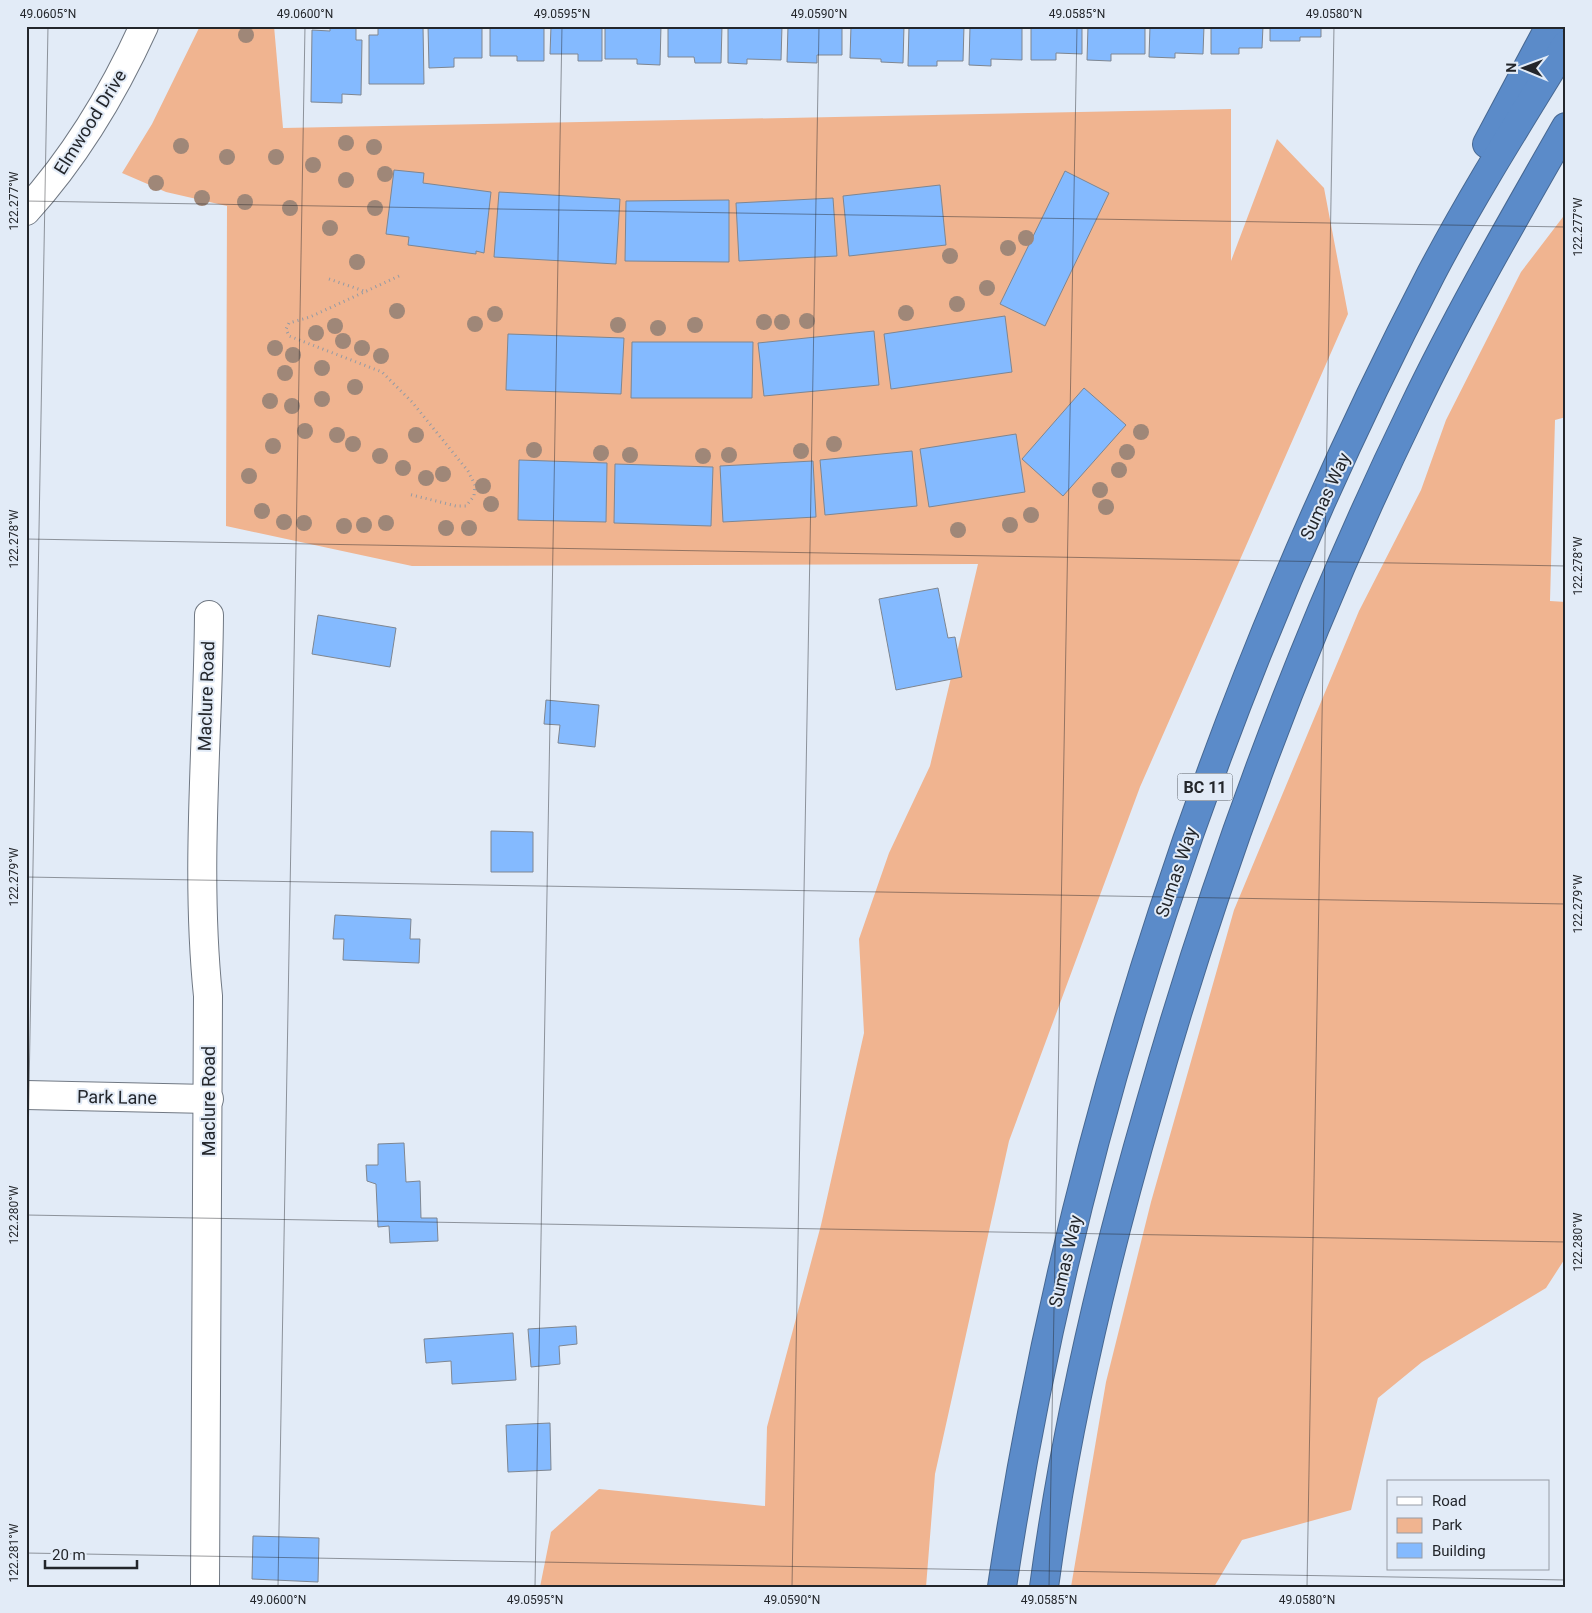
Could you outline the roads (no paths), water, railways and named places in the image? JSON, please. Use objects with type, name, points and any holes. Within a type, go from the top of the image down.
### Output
[{"type":"highway","points":[[1432,272],[1462,195],[1508,100],[1550,26]]},
{"type":"highway","name":"Sumas Way","points":[[1002,1587],[1041,1368],[1083,1186],[1123,1035],[1171,883],[1226,729],[1288,577],[1432,272],[1566,45]]},
{"type":"highway","name":"BC 11","points":[[1044,1587],[1062,1477],[1100,1287],[1147,1115],[1210,903],[1267,748],[1328,594],[1370,499],[1414,406],[1466,307],[1566,127]]},
{"type":"street","name":"Elmwood Drive","points":[[26,211],[56,178],[96,121],[144,26]]},
{"type":"street","name":"Maclure Road","points":[[205,1587],[209,1099],[208,996],[203,931],[204,752],[209,615]]},
{"type":"street","name":"Park Lane","points":[[26,1095],[209,1099]]}]
